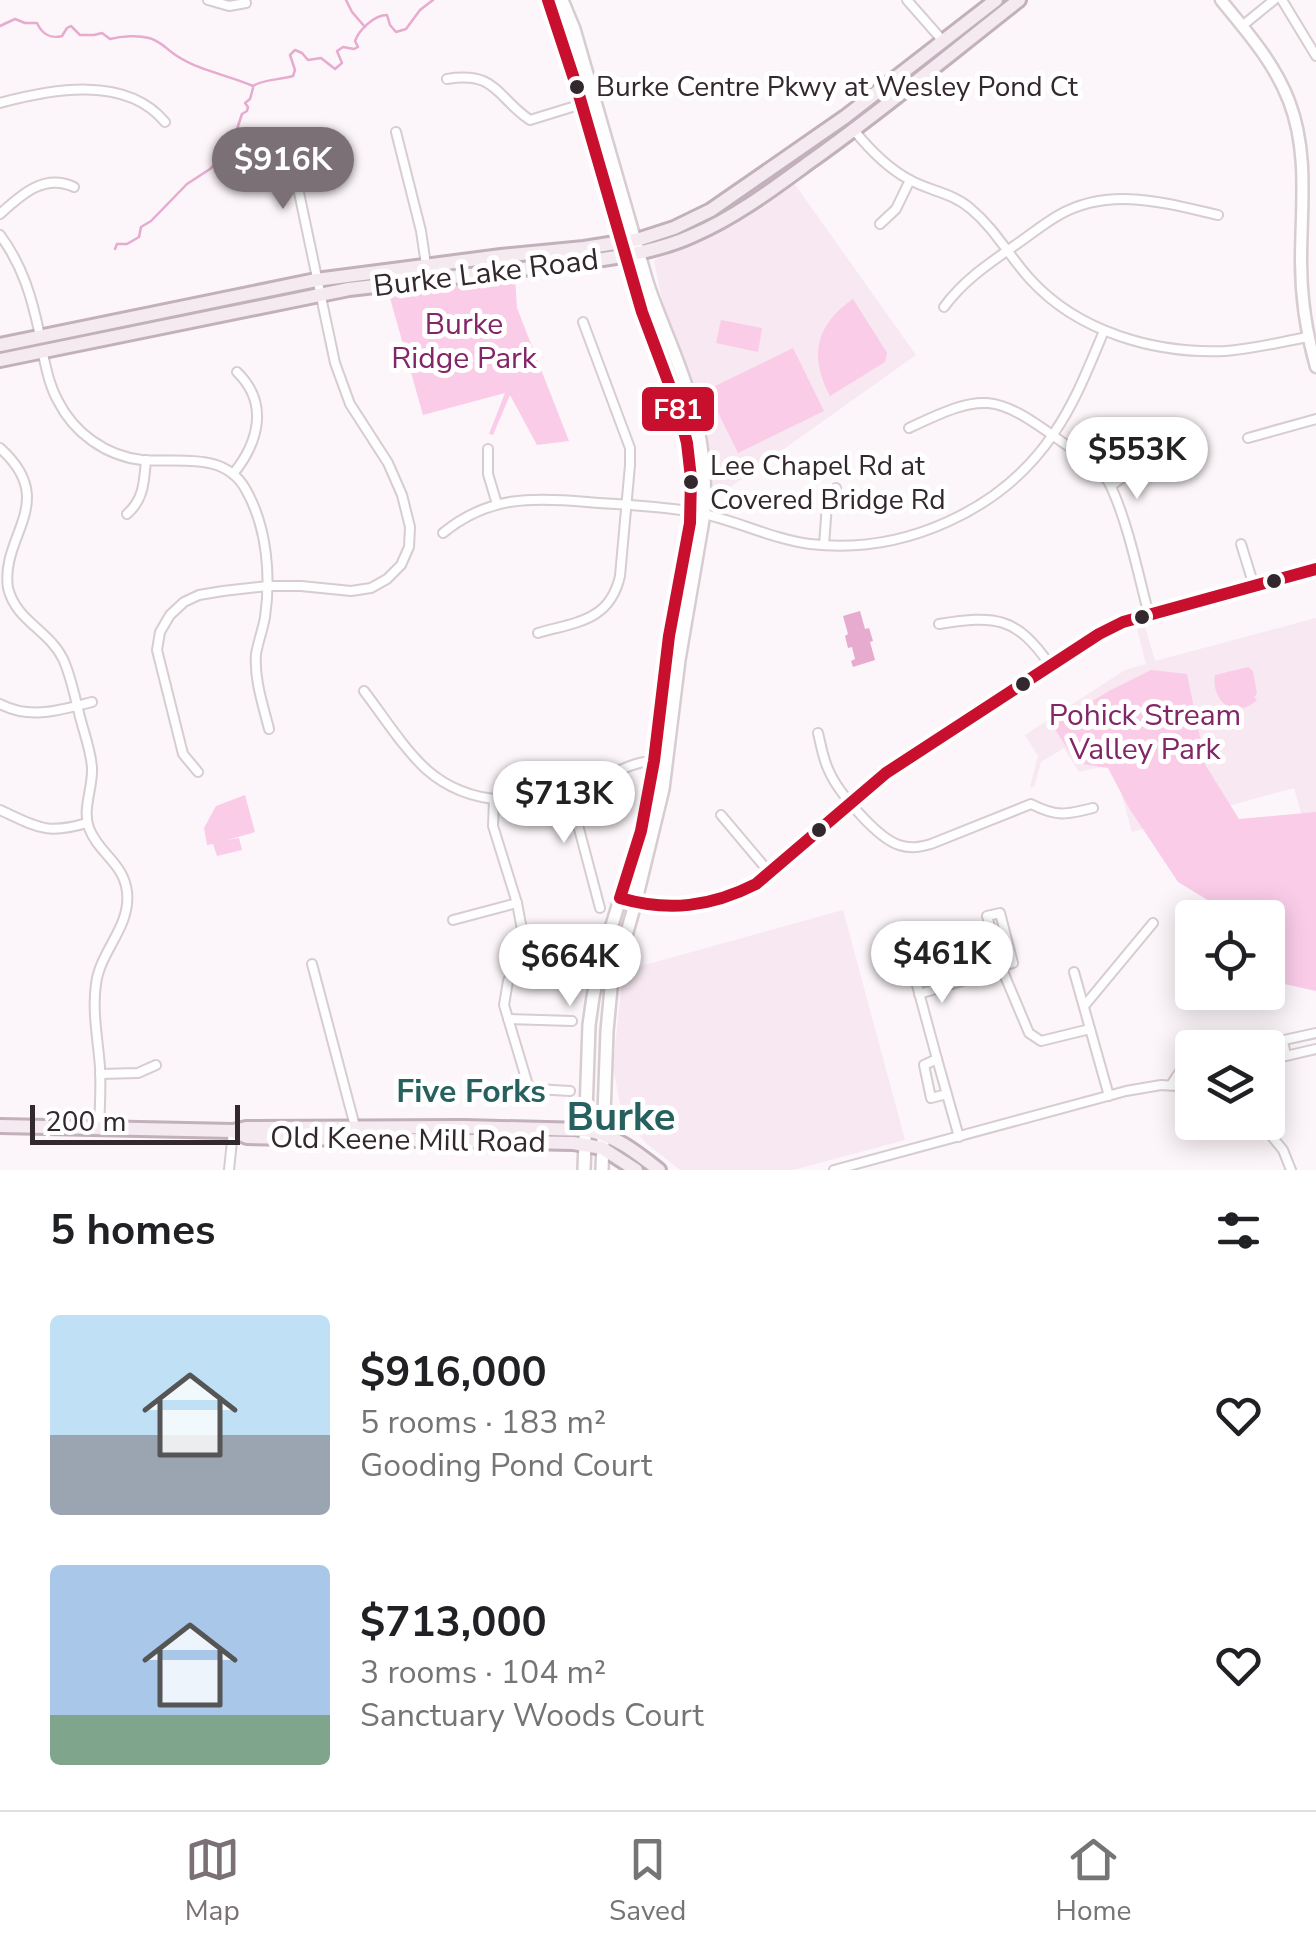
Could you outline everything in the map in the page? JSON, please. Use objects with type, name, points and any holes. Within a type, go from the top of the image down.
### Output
[{"type":"main road","points":[[548,0],[630,247],[682,374],[695,415],[704,472],[704,514],[660,808],[608,1008],[602,1170]]},
{"type":"main road","points":[[562,0],[574,29],[630,247],[642,312],[678,408],[689,458],[690,512],[669,636],[654,762],[640,831],[593,997],[584,1170]]},
{"type":"main road","name":"Burke Lake Road","points":[[0,360],[41,343],[316,280],[567,250],[678,242],[718,223],[854,130],[996,0]]},
{"type":"main road","name":"Burke Lake Road","points":[[0,345],[41,343],[424,279],[546,267],[630,247],[703,214],[1019,0]]},
{"type":"main road","name":"Old Keene Mill Road","points":[[0,1126],[233,1132],[246,1128],[356,1134],[464,1126],[585,1137],[603,1133],[659,1170]]},
{"type":"main road","name":"Old Keene Mill Road","points":[[585,1137],[636,1170]]},
{"type":"street","points":[[208,0],[230,6],[246,3]]},
{"type":"street","points":[[907,0],[948,47]]},
{"type":"street","points":[[1221,0],[1278,76],[1298,129],[1303,171],[1302,290],[1316,367]]},
{"type":"street","points":[[1242,26],[1274,0]]},
{"type":"street","points":[[1282,0],[1316,56]]},
{"type":"street","points":[[447,79],[482,79],[530,120],[582,104]]},
{"type":"street","points":[[0,103],[55,90],[90,90],[150,106],[165,122]]},
{"type":"street","points":[[845,117],[887,165],[968,206],[1053,301],[1104,331],[1148,344],[1200,351],[1247,348],[1308,337]]},
{"type":"street","points":[[396,132],[426,265]]},
{"type":"street","points":[[198,772],[182,754],[156,650],[170,615],[199,595],[268,586],[371,588],[394,572],[409,547],[410,527],[402,495],[342,385],[316,280],[294,169],[293,139]]},
{"type":"street","points":[[880,224],[896,209],[910,180]]},
{"type":"street","points":[[0,214],[39,185],[61,182],[74,188]]},
{"type":"street","points":[[944,307],[965,281],[1060,214],[1104,200],[1148,199],[1218,214]]},
{"type":"street","points":[[0,234],[27,282],[53,391],[73,424],[106,449],[132,458],[212,463],[233,474],[248,492],[262,532],[268,586],[256,656],[258,686],[269,729]]},
{"type":"street","points":[[1302,290],[1316,288]]},
{"type":"street","points":[[538,633],[588,619],[604,609],[620,576],[630,466],[627,438],[583,322]]},
{"type":"street","points":[[443,533],[471,514],[498,504],[544,498],[704,514],[782,539],[824,545],[888,541],[920,533],[983,503],[1036,458],[1074,403],[1104,331]]},
{"type":"street","points":[[233,474],[252,446],[257,426],[251,390],[237,372]]},
{"type":"street","points":[[909,428],[948,409],[986,402],[1015,410],[1092,463],[1111,486],[1149,615]]},
{"type":"street","points":[[1248,438],[1316,419]]},
{"type":"street","points":[[1111,486],[1133,471],[1158,445]]},
{"type":"street","points":[[0,448],[18,471],[25,493],[22,523],[7,559],[8,589],[21,615],[60,654],[92,766],[87,824],[94,839],[119,868],[127,894],[123,922],[104,956],[95,988],[99,1128]]},
{"type":"street","points":[[488,449],[488,474],[498,504]]},
{"type":"street","points":[[126,514],[142,495],[146,460]]},
{"type":"street","points":[[824,545],[827,504],[836,488]]},
{"type":"street","points":[[1241,544],[1254,586]]},
{"type":"street","points":[[620,898],[635,904],[676,908],[707,905],[742,892],[886,772],[1114,626],[1316,569]]},
{"type":"street","points":[[939,624],[976,618],[997,620],[1028,637],[1050,665]]},
{"type":"street","points":[[364,691],[428,770],[454,787],[494,800],[541,798],[588,785],[636,763],[668,762]]},
{"type":"street","points":[[0,704],[34,714],[92,702]]},
{"type":"street","points":[[818,732],[830,773],[851,802],[885,838],[898,845],[914,848],[931,844],[1031,804],[1052,815],[1093,808]]},
{"type":"street","points":[[541,798],[547,816],[578,825],[600,908]]},
{"type":"street","points":[[494,800],[494,826],[523,936],[504,1004],[528,1085],[570,1091]]},
{"type":"street","points":[[0,810],[50,830],[87,824]]},
{"type":"street","points":[[720,815],[769,872]]},
{"type":"street","points":[[453,920],[517,902]]},
{"type":"street","points":[[919,994],[1002,968],[1013,964],[1000,913],[987,916],[1002,968],[1028,1033],[1041,1042],[1090,1029]]},
{"type":"street","points":[[1085,1004],[1153,923]]},
{"type":"street","points":[[910,963],[959,1137]]},
{"type":"street","points":[[312,964],[356,1134]]},
{"type":"street","points":[[1074,972],[1109,1096]]},
{"type":"street","points":[[508,1019],[572,1021]]},
{"type":"street","points":[[1285,1040],[1316,1032]]},
{"type":"street","points":[[1285,1051],[1286,1056],[1316,1050]]},
{"type":"street","points":[[937,1060],[924,1064],[931,1098],[947,1094]]},
{"type":"street","points":[[100,1074],[138,1074],[156,1065]]},
{"type":"street","points":[[1171,1085],[1175,1079]]},
{"type":"street","points":[[834,1170],[1142,1087],[1175,1085]]},
{"type":"street","points":[[229,1170],[233,1132]]},
{"type":"street","points":[[1274,1140],[1292,1170]]},
{"type":"shaded area","points":[[784,169],[916,355],[712,500],[712,470],[677,372],[654,261]]},
{"type":"shaded area","points":[[860,611],[873,641],[870,642],[875,660],[853,667],[851,661],[855,659],[852,647],[848,648],[843,616]]},
{"type":"shaded area","points":[[1316,618],[1316,839],[1309,841],[1294,788],[1132,832],[1113,764],[1079,772],[1064,748],[1041,762],[1034,787],[1030,787],[1038,756],[1025,735],[1125,670],[1146,664],[1136,625],[1144,623],[1155,661]]},
{"type":"shaded area","points":[[843,910],[905,1140],[793,1170],[680,1170],[646,1143],[631,1126],[620,1104],[613,1067],[623,971]]},
{"type":"green space","name":"Burke Ridge Park","points":[[515,277],[517,308],[569,441],[537,445],[510,395],[493,435],[489,434],[505,393],[423,415],[388,291]]},
{"type":"green space","points":[[853,299],[887,353],[885,362],[830,396],[819,368],[819,343],[830,320]]},
{"type":"green space","points":[[721,320],[762,328],[758,352],[716,343]]},
{"type":"green space","points":[[793,348],[824,411],[738,453],[707,390]]},
{"type":"green space","points":[[1248,667],[1253,671],[1257,700],[1241,708],[1226,705],[1217,693],[1215,675]]},
{"type":"green space","name":"Pohick Stream Valley Park","points":[[1151,670],[1187,674],[1206,766],[1239,819],[1316,812],[1316,991],[1285,984],[1285,900],[1208,900],[1178,882],[1129,808],[1108,768],[1077,763],[1052,725]]},
{"type":"green space","points":[[245,795],[255,832],[228,840],[239,838],[242,850],[217,856],[213,844],[207,845],[204,828],[216,806]]},
{"type":"waterway","points":[[346,0],[365,27]]},
{"type":"waterway","points":[[0,26],[15,19],[37,23],[44,33],[54,37],[62,36],[71,26],[80,35],[149,38],[195,65],[253,86],[293,76],[290,55],[295,50],[308,60],[321,58],[335,69],[342,63],[337,51],[358,47],[357,37],[372,20],[387,15],[396,32],[406,29],[433,0]]},
{"type":"waterway","points":[[115,249],[117,244],[127,244],[139,237],[141,227],[230,150],[253,88]]},
{"type":"transit line","name":"F81","points":[[548,0],[642,312],[678,408],[691,478],[690,523],[669,636],[654,761],[641,831],[620,898],[655,905],[689,905],[723,898],[756,884],[886,773],[1099,634],[1123,622],[1316,569]]},
{"type":"place","name":"Burke Centre Pkwy at Wesley Pond Ct","points":[[577,87]]},
{"type":"place","name":"Lee Chapel Rd at Covered Bridge Rd","points":[[691,482]]},
{"type":"district","name":"Five Forks","points":[[471,1091]]},
{"type":"district","name":"Burke","points":[[621,1117]]}]
